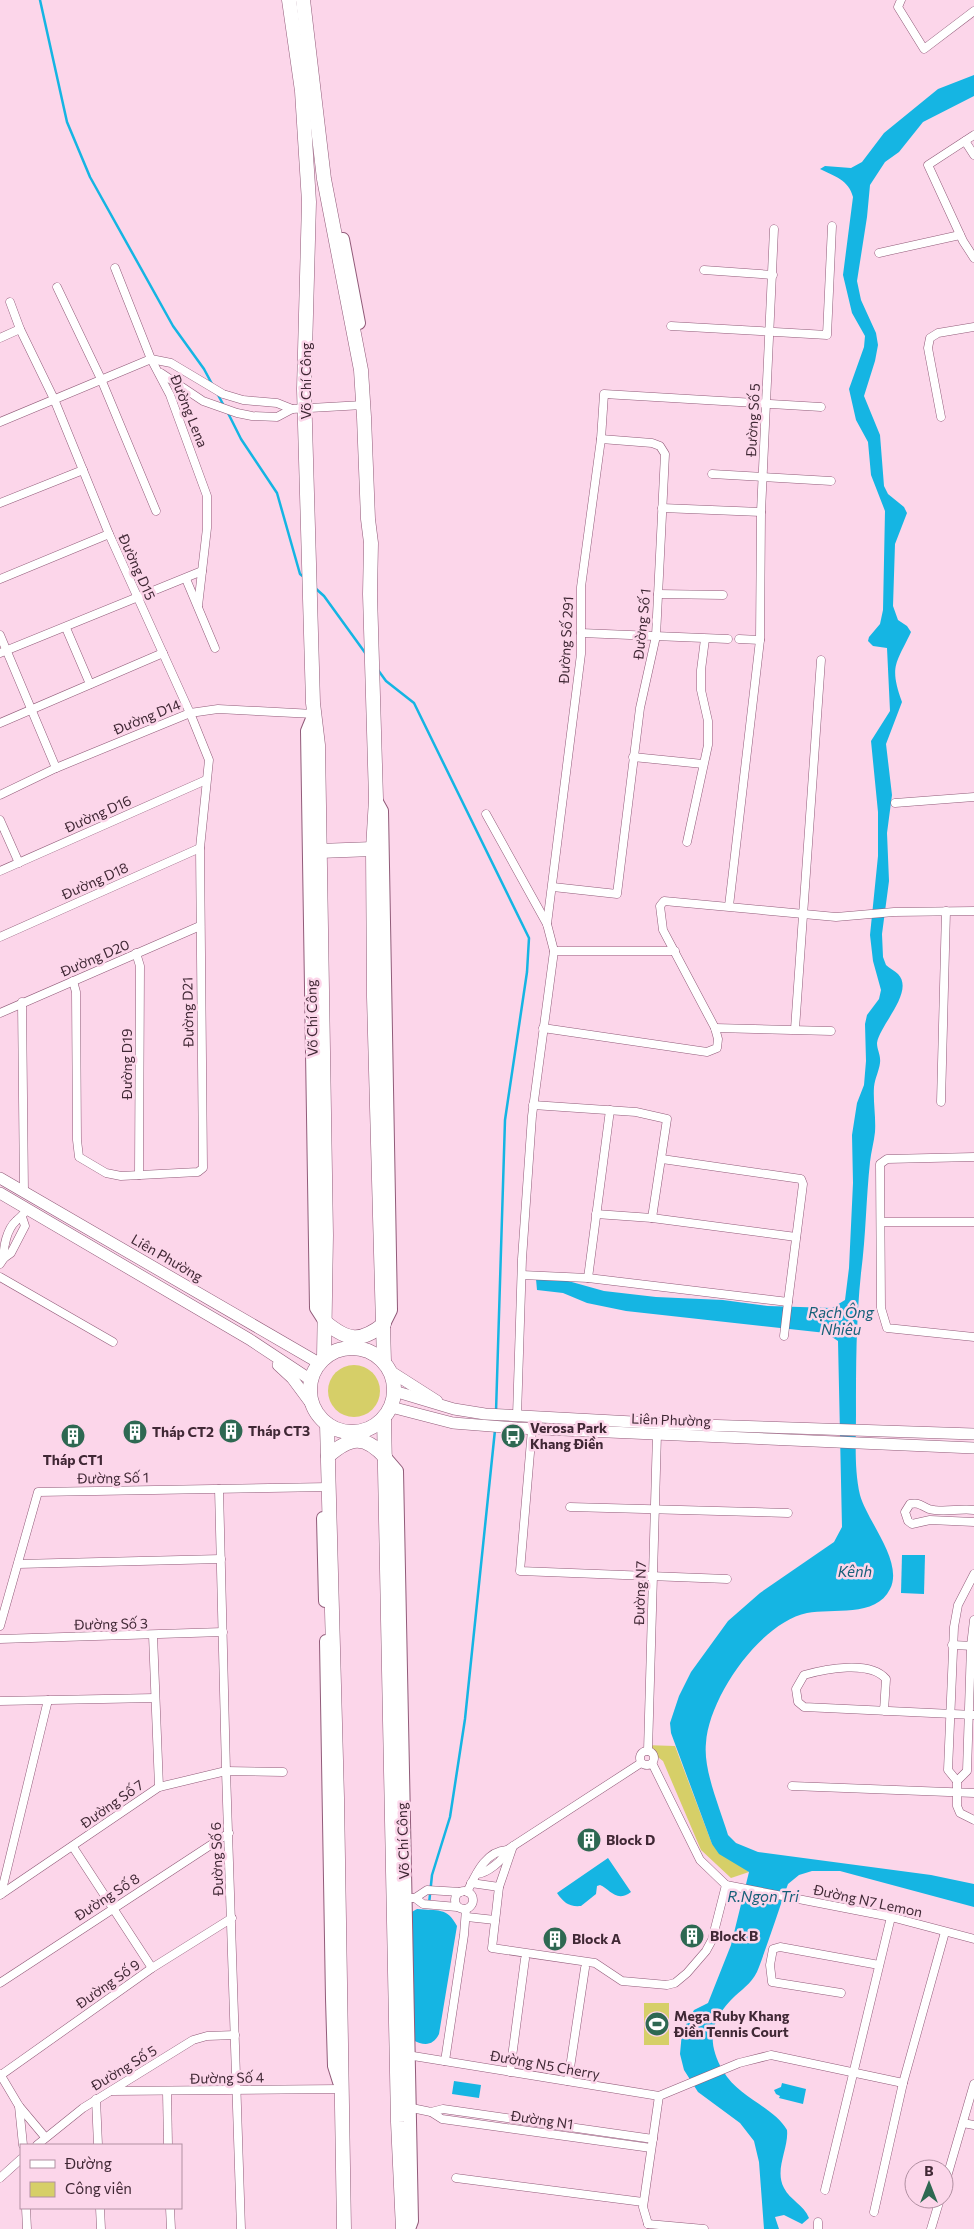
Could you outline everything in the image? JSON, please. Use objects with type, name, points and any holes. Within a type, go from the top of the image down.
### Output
[{"type":"highway","name":"Võ Chí Công","points":[[289,0],[302,91],[309,202],[298,408],[308,486],[314,714],[318,745],[325,1322],[322,1356]]},
{"type":"highway","points":[[303,0],[330,218],[360,370],[363,411],[368,520],[371,543],[370,594],[376,799],[374,997],[384,1324],[386,1361],[394,1391],[386,1418],[372,1436],[358,1438],[327,1428]]},
{"type":"highway","points":[[319,851],[374,849]]},
{"type":"highway","points":[[325,1322],[340,1334],[356,1338],[369,1335],[384,1324]]},
{"type":"highway","points":[[344,2229],[342,2089],[329,1638],[327,1428],[312,1405],[310,1393],[311,1380],[322,1356],[348,1348],[361,1348],[386,1361]]},
{"type":"highway","name":"Võ Chí Công","points":[[386,1418],[385,1457],[406,1898],[402,2054],[404,2106],[403,2229]]},
{"type":"highway","points":[[328,1456],[341,1445],[358,1441],[368,1442],[385,1457]]},
{"type":"highway","points":[[338,2229],[342,2107]]},
{"type":"main road","name":"Võ Chí Công","points":[[314,714],[307,731],[316,1308],[325,1322]]},
{"type":"main road","points":[[376,799],[382,812],[391,1310],[384,1324]]},
{"type":"main road","name":"Võ Chí Công","points":[[404,2106],[412,2221],[409,2229]]},
{"type":"street","points":[[901,0],[898,7],[924,49],[974,11]]},
{"type":"street","points":[[974,135],[928,165],[960,235],[974,258]]},
{"type":"street","points":[[965,141],[974,155]]},
{"type":"street","points":[[671,326],[827,335],[832,226]]},
{"type":"street","name":"Đường Số 5","points":[[729,906],[760,640],[761,512],[774,229]]},
{"type":"street","points":[[879,253],[960,235]]},
{"type":"street","name":"Đường Lena","points":[[115,268],[151,359],[161,373],[207,496],[207,528],[198,606]]},
{"type":"street","points":[[704,270],[772,275]]},
{"type":"street","points":[[56,287],[101,380],[156,511]]},
{"type":"street","name":"Đường D15","points":[[10,302],[20,330],[54,399],[109,534],[190,713],[209,760],[200,848]]},
{"type":"street","points":[[941,417],[928,348],[930,338],[938,333],[974,327]]},
{"type":"street","points":[[0,338],[20,330]]},
{"type":"street","points":[[0,422],[151,359],[170,363],[223,394],[243,400],[277,403],[298,408],[363,411]]},
{"type":"street","points":[[161,373],[202,400],[237,414],[277,417],[298,408]]},
{"type":"street","name":"Đường Số 291","points":[[546,924],[553,887],[581,633],[581,587],[601,439],[604,394],[767,404]]},
{"type":"street","points":[[264,403],[265,417]]},
{"type":"street","points":[[767,404],[821,407]]},
{"type":"street","name":"Đường Số 1","points":[[553,887],[616,894],[640,708],[656,636],[664,454],[660,446],[652,443],[601,439]]},
{"type":"street","points":[[0,503],[83,470]]},
{"type":"street","points":[[712,474],[831,481]]},
{"type":"street","points":[[662,508],[761,512]]},
{"type":"street","points":[[0,580],[109,534]]},
{"type":"street","points":[[3,652],[66,628],[202,571]]},
{"type":"street","points":[[186,578],[215,648]]},
{"type":"street","points":[[658,594],[723,596]]},
{"type":"street","points":[[66,628],[90,684]]},
{"type":"street","points":[[581,633],[728,639]]},
{"type":"street","points":[[0,635],[3,652],[31,709],[56,768]]},
{"type":"street","points":[[687,842],[709,732],[701,690],[700,670],[705,639]]},
{"type":"street","points":[[739,639],[760,640]]},
{"type":"street","points":[[0,723],[163,654]]},
{"type":"street","points":[[795,1029],[821,660]]},
{"type":"street","name":"Đường D14","points":[[0,795],[56,768],[190,713],[218,709],[314,714]]},
{"type":"street","points":[[633,757],[703,764]]},
{"type":"street","name":"Đường D16","points":[[0,871],[206,780]]},
{"type":"street","points":[[895,803],[974,797]]},
{"type":"street","points":[[486,814],[546,924],[554,950],[533,1105],[522,1275],[517,1416]]},
{"type":"street","points":[[0,820],[19,862]]},
{"type":"street","name":"Đường D21","points":[[139,1175],[198,1172],[203,1168],[200,848]]},
{"type":"street","name":"Đường D18","points":[[0,937],[200,848]]},
{"type":"street","points":[[543,1028],[707,1052],[713,1051],[719,1044],[715,1028],[663,930],[660,906],[664,901],[836,917],[894,912],[974,910]]},
{"type":"street","points":[[941,1102],[946,911]]},
{"type":"street","name":"Đường D20","points":[[0,1013],[200,926]]},
{"type":"street","points":[[554,950],[675,951]]},
{"type":"street","name":"Đường D19","points":[[136,953],[140,966],[139,1175]]},
{"type":"street","points":[[73,981],[76,992],[77,1140],[80,1157],[106,1173],[121,1176],[139,1175]]},
{"type":"street","points":[[2,1261],[11,1253],[25,1226],[24,1214],[28,1194],[22,1002]]},
{"type":"street","points":[[715,1028],[831,1031]]},
{"type":"street","points":[[533,1105],[636,1112],[667,1118],[652,1218]]},
{"type":"street","points":[[588,1278],[610,1110]]},
{"type":"street","points":[[974,1157],[882,1161],[880,1164],[881,1308],[887,1328],[974,1337]]},
{"type":"street","points":[[662,1159],[801,1179],[803,1184],[784,1336]]},
{"type":"street","name":"Liên Phường","points":[[0,1178],[322,1356]]},
{"type":"street","name":"Liên Phường","points":[[0,1193],[24,1214],[249,1339],[311,1380]]},
{"type":"street","points":[[596,1214],[652,1218],[796,1237]]},
{"type":"street","points":[[881,1222],[974,1222]]},
{"type":"street","points":[[522,1275],[588,1278],[788,1304]]},
{"type":"street","points":[[0,1277],[113,1342]]},
{"type":"street","points":[[249,1339],[255,1347],[292,1378],[312,1405]]},
{"type":"street","points":[[386,1361],[431,1398],[454,1410]]},
{"type":"street","name":"Liên Phường","points":[[394,1391],[454,1410],[485,1414],[670,1424],[974,1434]]},
{"type":"street","name":"Liên Phường","points":[[386,1418],[532,1429],[873,1442],[974,1448]]},
{"type":"street","points":[[532,1429],[520,1571],[653,1578],[727,1579]]},
{"type":"street","name":"Đường N7","points":[[648,1752],[657,1434]]},
{"type":"street","name":"Đường Số 1","points":[[0,1626],[38,1492],[329,1487]]},
{"type":"street","name":"Đường Số 6","points":[[219,1489],[241,2229]]},
{"type":"street","points":[[974,1510],[930,1509],[922,1504],[915,1503],[910,1504],[906,1512],[908,1521],[912,1524],[930,1520],[974,1522]]},
{"type":"street","points":[[570,1507],[788,1513]]},
{"type":"street","points":[[18,1564],[221,1560]]},
{"type":"street","points":[[974,1575],[958,1605],[952,1646],[948,1770],[957,1781],[960,1813],[974,1820]]},
{"type":"street","points":[[957,1781],[967,1771],[972,1714],[974,1620]]},
{"type":"street","name":"Đường Số 3","points":[[0,1639],[154,1636],[223,1632]]},
{"type":"street","points":[[154,1636],[159,1787]]},
{"type":"street","points":[[952,1646],[972,1646]]},
{"type":"street","points":[[884,1711],[886,1679],[869,1669],[828,1668],[804,1675],[796,1689],[798,1702],[804,1707],[884,1711],[972,1714]]},
{"type":"street","points":[[0,1701],[155,1698]]},
{"type":"street","points":[[1,1894],[48,1700]]},
{"type":"street","points":[[648,1752],[654,1757],[652,1763],[648,1766],[641,1763],[642,1754],[648,1752]]},
{"type":"street","points":[[457,1906],[455,1898],[464,1892],[477,1874],[483,1873],[505,1856],[510,1848],[641,1763]]},
{"type":"street","points":[[510,1848],[500,1887],[492,1948],[598,1963],[622,1981],[667,1985],[675,1982],[687,1973],[706,1951],[712,1940],[726,1885],[700,1860],[652,1763]]},
{"type":"street","name":"Đường Số 7","points":[[1,1894],[159,1787],[226,1771],[283,1772]]},
{"type":"street","points":[[792,1786],[974,1793]]},
{"type":"street","name":"Đường Số 8","points":[[0,1983],[229,1833]]},
{"type":"street","points":[[73,1847],[152,1968]]},
{"type":"street","points":[[471,1883],[500,1887]]},
{"type":"street","name":"Đường N7 Lemon","points":[[726,1885],[748,1891],[891,1917],[974,1939]]},
{"type":"street","points":[[406,1898],[427,1890],[464,1892],[473,1901],[466,1913],[445,2061]]},
{"type":"street","points":[[406,1898],[424,1904],[457,1906],[466,1913],[495,1920]]},
{"type":"street","points":[[825,2190],[891,1917]]},
{"type":"street","name":"Đường Số 9","points":[[1,2074],[152,1968],[232,1918]]},
{"type":"street","points":[[874,2212],[904,2083],[945,1932]]},
{"type":"street","points":[[841,1993],[772,1982],[770,1965],[773,1950],[780,1947],[879,1966]]},
{"type":"street","points":[[510,2072],[525,1959]]},
{"type":"street","points":[[568,2082],[585,1968]]},
{"type":"street","name":"Đường Số 5","points":[[37,2144],[96,2099],[194,2040],[206,2036],[235,2035]]},
{"type":"street","name":"Đường N5 Cherry","points":[[402,2054],[659,2096]]},
{"type":"street","points":[[704,2229],[646,2227],[643,2202],[659,2096],[723,2070],[771,2055],[904,2083]]},
{"type":"street","points":[[1,2074],[19,2106],[45,2137]]},
{"type":"street","points":[[952,2159],[974,2084]]},
{"type":"street","name":"Đường Số 4","points":[[112,2091],[342,2089]]},
{"type":"street","points":[[167,2092],[168,2144]]},
{"type":"street","points":[[96,2099],[98,2144]]},
{"type":"street","points":[[19,2106],[23,2144]]},
{"type":"street","name":"Đường N1","points":[[404,2106],[431,2112],[442,2119],[651,2148]]},
{"type":"street","name":"Đường N1","points":[[431,2112],[443,2109],[653,2139]]},
{"type":"street","points":[[963,2123],[974,2126]]},
{"type":"street","points":[[550,2134],[552,2124]]},
{"type":"street","points":[[0,2178],[20,2160]]},
{"type":"street","points":[[456,2178],[643,2202]]},
{"type":"street","points":[[26,2209],[27,2229]]},
{"type":"street","points":[[100,2209],[101,2229]]},
{"type":"street","points":[[170,2209],[171,2229]]},
{"type":"street","points":[[931,2229],[937,2209]]},
{"type":"green space","points":[[349,1365],[359,1365],[373,1372],[380,1386],[380,1396],[373,1410],[359,1417],[349,1417],[339,1413],[332,1406],[328,1396],[328,1386],[332,1376],[339,1369]]},
{"type":"green space","points":[[644,1745],[675,1746],[712,1844],[749,1872],[731,1878],[701,1850],[663,1761],[650,1751],[644,1750]]},
{"type":"green space","name":"Mega Ruby Khang Điền Tennis Court","points":[[644,2003],[669,2003],[669,2045],[644,2045]]},
{"type":"water","points":[[974,75],[974,96],[923,122],[899,152],[885,162],[870,185],[857,281],[861,300],[876,333],[878,345],[864,396],[880,435],[884,486],[888,494],[904,507],[907,513],[895,544],[893,606],[898,620],[907,626],[911,632],[896,666],[896,680],[902,702],[886,744],[892,795],[887,833],[889,881],[882,934],[883,957],[886,965],[898,974],[902,981],[902,990],[900,999],[879,1035],[877,1043],[880,1063],[874,1087],[875,1132],[870,1158],[859,1291],[856,1361],[856,1455],[858,1485],[864,1505],[889,1554],[893,1578],[890,1589],[875,1604],[853,1610],[807,1613],[789,1620],[772,1631],[755,1646],[740,1664],[716,1705],[709,1725],[706,1754],[713,1789],[728,1835],[736,1843],[758,1852],[931,1875],[974,1884],[974,1907],[840,1871],[812,1871],[799,1875],[788,1884],[755,1976],[720,2014],[713,2031],[714,2050],[723,2071],[738,2088],[774,2115],[787,2130],[781,2166],[781,2181],[790,2196],[807,2213],[809,2218],[802,2224],[784,2215],[775,2217],[779,2229],[764,2229],[759,2162],[754,2141],[740,2123],[698,2092],[684,2070],[680,2054],[682,2032],[694,2010],[708,2003],[731,1945],[749,1872],[719,1854],[712,1844],[671,1733],[670,1723],[679,1696],[691,1672],[728,1621],[760,1593],[834,1542],[842,1527],[838,1341],[826,1333],[626,1311],[587,1303],[563,1293],[537,1290],[536,1279],[561,1279],[604,1291],[656,1297],[723,1300],[768,1306],[832,1308],[845,1300],[849,1268],[853,1183],[852,1135],[857,1103],[864,1085],[866,1061],[865,1024],[867,1015],[879,999],[881,990],[873,961],[870,935],[878,856],[878,812],[871,741],[890,711],[887,648],[873,646],[868,641],[880,624],[883,610],[885,511],[871,475],[868,442],[856,420],[849,389],[864,347],[865,336],[852,313],[843,275],[853,197],[848,186],[836,176],[820,169],[825,166],[851,168],[862,162],[884,133],[938,89]]},
{"type":"water","points":[[902,1555],[925,1555],[924,1594],[901,1593]]},
{"type":"water","points":[[608,1858],[631,1892],[626,1895],[617,1896],[600,1885],[597,1886],[596,1894],[581,1906],[567,1904],[557,1893]]},
{"type":"water","points":[[417,1909],[441,1911],[449,1916],[457,1926],[439,2034],[434,2041],[428,2044],[413,2040],[410,1913]]},
{"type":"water","points":[[454,2081],[481,2085],[479,2098],[452,2094]]},
{"type":"water","points":[[782,2083],[806,2089],[803,2104],[779,2098],[780,2096],[774,2090],[781,2087]]},
{"type":"waterway","points":[[40,0],[67,122],[90,177],[173,326],[204,369],[212,384]]},
{"type":"waterway","points":[[217,393],[224,406]]},
{"type":"waterway","points":[[227,411],[241,439],[277,493],[300,574],[305,578]]},
{"type":"waterway","points":[[314,587],[324,596],[366,654]]},
{"type":"waterway","points":[[378,670],[386,681],[414,703],[529,938],[527,972],[505,1120],[496,1412]]},
{"type":"waterway","points":[[429,1904],[432,1875],[450,1817],[465,1719],[495,1430]]},
{"type":"place","name":"Tháp CT3","points":[[231,1431]]},
{"type":"place","name":"Tháp CT2","points":[[135,1432]]},
{"type":"place","name":"Tháp CT1","points":[[73,1436]]},
{"type":"place","name":"Verosa Park Khang Điền","points":[[513,1436]]},
{"type":"place","name":"Block D","points":[[589,1840]]},
{"type":"place","name":"Block B","points":[[692,1936]]},
{"type":"place","name":"Block A","points":[[555,1939]]},
{"type":"place","name":"Mega Ruby Khang Điền Tennis Court","points":[[657,2024]]},
{"type":"water label","name":"Rạch Ông Nhiêu","points":[[841,1322]]},
{"type":"water label","name":"Kênh","points":[[855,1572]]},
{"type":"water label","name":"R.Ngọn Tri","points":[[763,1897]]}]
